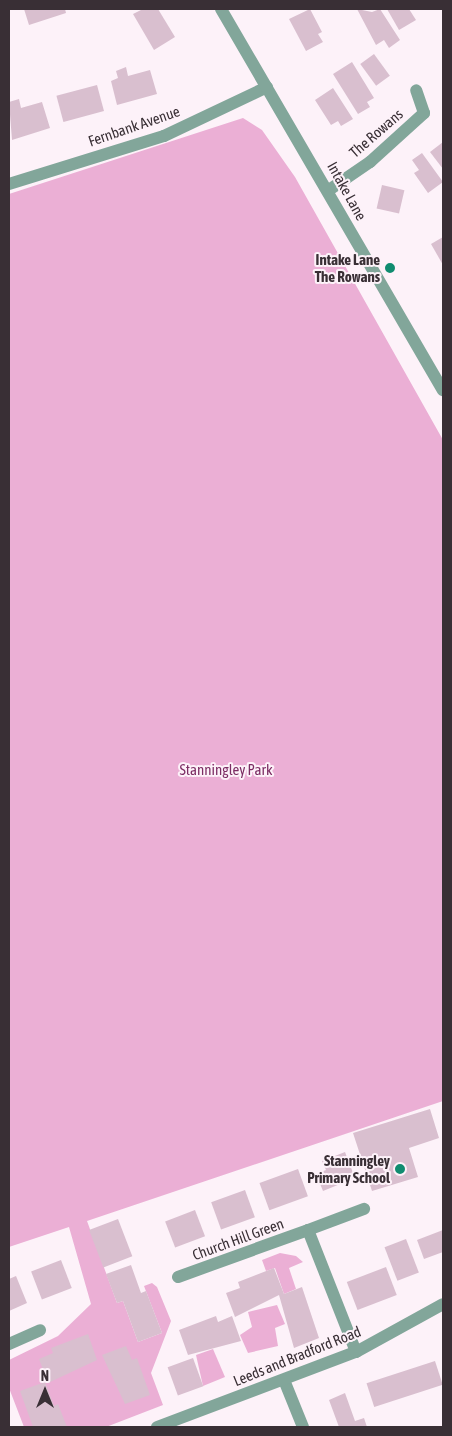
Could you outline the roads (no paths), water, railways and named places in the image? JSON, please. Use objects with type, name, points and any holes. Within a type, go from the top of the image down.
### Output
[{"type":"street","name":"Intake Lane","points":[[221,9],[443,390]]},
{"type":"street","name":"Fernbank Avenue","points":[[9,184],[164,136],[267,87]]},
{"type":"street","name":"The Rowans","points":[[328,190],[370,162],[424,114],[416,90]]},
{"type":"street","name":"Church Hill Green","points":[[178,1277],[364,1209]]},
{"type":"street","name":"Church Hill Green","points":[[308,1230],[356,1352]]},
{"type":"street","name":"Leeds and Bradford Road","points":[[157,1427],[356,1352],[443,1304]]},
{"type":"street","points":[[9,1344],[40,1330]]},
{"type":"street","points":[[284,1380],[303,1427]]},
{"type":"place","name":"Intake Lane The Rowans","points":[[390,268]]},
{"type":"place","name":"Stanningley Primary School","points":[[400,1169]]},
{"type":"park label","name":"Stanningley Park","points":[[226,770]]}]
